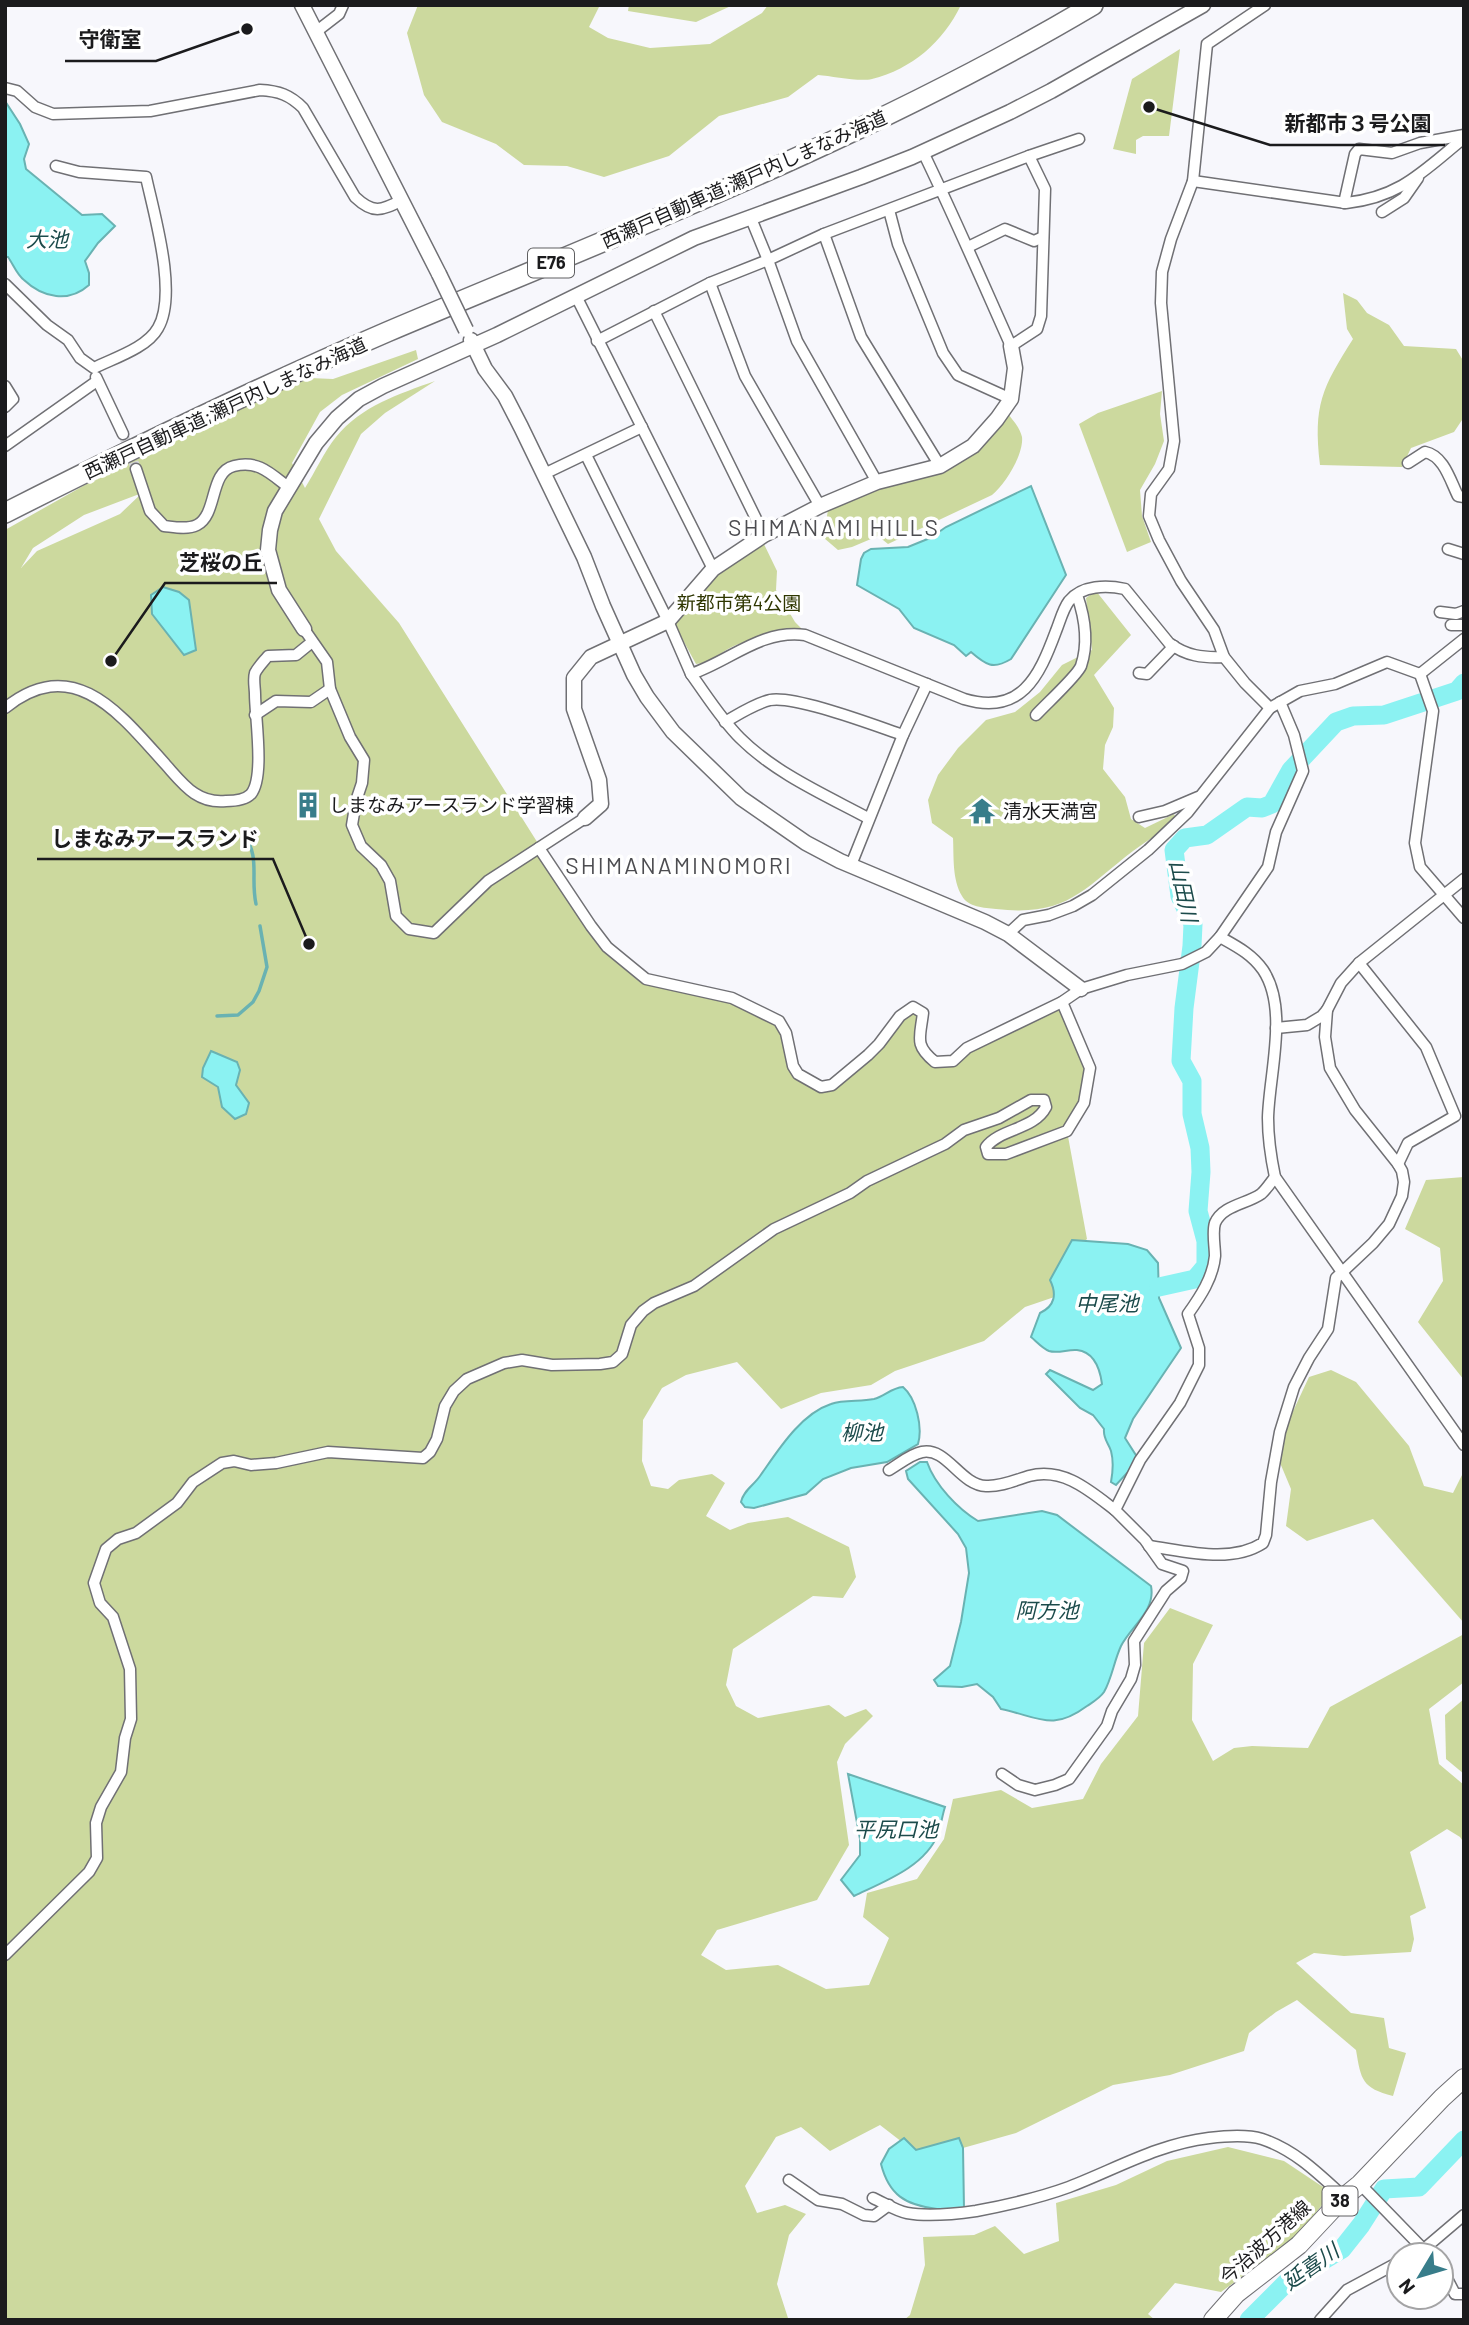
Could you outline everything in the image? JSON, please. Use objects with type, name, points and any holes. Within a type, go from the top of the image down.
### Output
[{"type":"highway","name":"西瀬戸自動車道;瀬戸内しまなみ海道","points":[[5,513],[250,393],[811,152],[924,99],[1093,5]]},
{"type":"main road","name":"今治波方港線","points":[[1213,2320],[1236,2294],[1300,2245],[1344,2197],[1464,2078]]},
{"type":"street","points":[[302,5],[485,369],[505,396],[584,557],[618,643],[657,712],[712,772],[741,798],[782,828],[850,865],[1008,934],[1081,989]]},
{"type":"street","points":[[317,31],[339,15],[343,5]]},
{"type":"street","points":[[923,152],[1011,346],[1015,368],[1011,399],[972,446],[940,466],[877,482],[820,506],[764,535],[713,569],[668,621],[590,657],[574,678],[574,709],[599,780],[601,804],[586,818],[488,881],[434,933],[409,929],[396,916],[390,881],[382,865],[360,846],[352,825],[362,783],[364,760],[350,737],[330,689],[327,662],[279,590],[268,550],[275,511],[316,443],[337,418],[359,400],[383,386],[474,346],[694,238],[923,152],[1051,91],[1203,5]]},
{"type":"street","points":[[539,848],[607,947],[646,979],[732,998],[779,1021],[786,1033],[793,1066],[798,1074],[821,1087],[832,1085],[868,1055],[900,1016],[913,1007],[923,1013],[918,1039],[922,1052],[935,1062],[953,1061],[967,1048],[1062,1002],[1081,989],[1127,975],[1182,964],[1206,952],[1220,937],[1268,867],[1276,832],[1303,771],[1294,734],[1275,705],[1245,683],[1224,657],[1214,630],[1181,581],[1149,516],[1151,494],[1169,469],[1174,441],[1161,303],[1162,272],[1171,239],[1193,181],[1207,44],[1265,5]]},
{"type":"street","points":[[5,88],[17,91],[35,107],[53,114],[150,111],[260,90],[276,90],[291,97],[303,108],[355,197],[366,207],[379,209],[402,200]]},
{"type":"street","points":[[1193,181],[1344,203],[1370,200],[1391,193],[1464,136]]},
{"type":"street","points":[[1344,203],[1355,154],[1359,149],[1392,153],[1420,143],[1464,136]]},
{"type":"street","points":[[597,341],[710,283],[824,234],[1079,139]]},
{"type":"street","points":[[1011,346],[1037,329],[1041,316],[1045,189],[1029,156]]},
{"type":"street","points":[[56,166],[79,172],[146,177],[163,254],[166,305],[158,329],[142,344],[94,368]]},
{"type":"street","points":[[1382,212],[1404,198],[1421,172]]},
{"type":"street","points":[[888,210],[898,244],[943,353],[958,375],[1011,399]]},
{"type":"street","points":[[750,216],[797,341],[877,482]]},
{"type":"street","points":[[968,247],[1004,229],[1034,241],[1043,237]]},
{"type":"street","points":[[824,234],[862,337],[940,466]]},
{"type":"street","points":[[710,283],[745,376],[820,506]]},
{"type":"street","points":[[5,284],[47,325],[68,340],[80,358],[94,368],[97,381],[123,435]]},
{"type":"street","points":[[576,296],[713,569]]},
{"type":"street","points":[[654,311],[764,535]]},
{"type":"street","points":[[5,446],[97,381]]},
{"type":"street","points":[[5,386],[13,399],[5,407]]},
{"type":"street","points":[[544,474],[642,427]]},
{"type":"street","points":[[1408,463],[1425,452],[1432,454],[1441,462],[1458,496],[1464,497]]},
{"type":"street","points":[[586,455],[668,621],[691,674],[725,722],[742,740],[790,775],[868,818]]},
{"type":"street","points":[[136,469],[150,511],[164,526],[182,528],[197,525],[203,519],[219,480],[229,467],[250,463],[267,471],[288,487]]},
{"type":"street","points":[[1448,550],[1464,554]]},
{"type":"street","points":[[691,674],[754,643],[791,633],[805,635],[976,702],[998,703],[1025,690],[1039,672],[1070,599],[1094,587],[1115,586],[1125,589],[1174,646],[1191,655],[1224,657]]},
{"type":"street","points":[[1036,715],[1080,668],[1085,641],[1085,619],[1077,595]]},
{"type":"street","points":[[1440,612],[1457,614],[1464,611]]},
{"type":"street","points":[[1451,625],[1464,625]]},
{"type":"street","points":[[5,708],[26,693],[42,686],[83,690],[109,706],[190,791],[210,801],[222,802],[247,797],[255,786],[258,764],[254,674],[268,656],[296,655],[308,635]]},
{"type":"street","points":[[1420,674],[1464,639]]},
{"type":"street","points":[[1139,673],[1147,674],[1174,646]]},
{"type":"street","points":[[1008,934],[1023,920],[1049,915],[1092,895],[1170,830],[1188,812],[1275,705],[1300,691],[1335,684],[1387,662],[1420,674],[1428,691],[1433,711],[1415,843],[1420,867],[1464,918]]},
{"type":"street","points":[[850,865],[903,736],[928,684]]},
{"type":"street","points":[[255,715],[276,701],[311,702],[330,689]]},
{"type":"street","points":[[725,722],[770,700],[783,700],[854,718],[903,736]]},
{"type":"street","points":[[1139,817],[1165,811],[1198,797]]},
{"type":"street","points":[[1149,1546],[1219,1554],[1245,1553],[1263,1543],[1280,1432],[1294,1387],[1328,1329],[1336,1278],[1366,1251],[1389,1224],[1402,1196],[1402,1171],[1355,1110],[1330,1068],[1325,1037],[1327,1010],[1340,983],[1359,963],[1464,879]]},
{"type":"street","points":[[1220,937],[1245,951],[1263,970],[1273,993],[1276,1028],[1268,1118],[1269,1150],[1275,1177],[1464,1445]]},
{"type":"street","points":[[1359,963],[1426,1047],[1459,1114],[1408,1143],[1398,1164]]},
{"type":"street","points":[[5,1955],[89,1872],[97,1858],[96,1823],[101,1807],[121,1772],[125,1738],[131,1719],[130,1669],[113,1617],[100,1603],[94,1583],[106,1549],[118,1539],[136,1533],[177,1503],[193,1482],[222,1463],[276,1463],[328,1452],[423,1458],[437,1439],[445,1406],[454,1391],[467,1379],[484,1370],[523,1360],[552,1365],[613,1362],[622,1354],[631,1325],[654,1303],[694,1286],[774,1229],[945,1144],[964,1130],[999,1118],[1031,1100],[1044,1100],[1046,1107],[1041,1116],[991,1140],[986,1147],[988,1154],[1006,1154],[1067,1131],[1084,1103],[1090,1068],[1062,1002]]},
{"type":"street","points":[[1276,1028],[1307,1025],[1327,1010]]},
{"type":"street","points":[[1115,1510],[1140,1460],[1180,1403],[1199,1365],[1199,1348],[1188,1314],[1204,1292],[1211,1272],[1215,1258],[1215,1223],[1224,1212],[1261,1194],[1275,1177]]},
{"type":"street","points":[[889,1470],[919,1452],[931,1451],[972,1483],[987,1486],[1049,1473],[1063,1476],[1078,1483],[1115,1510],[1162,1564],[1183,1571],[1181,1578],[1166,1591],[1134,1641],[1135,1665],[1131,1679],[1112,1711],[1107,1726],[1069,1779],[1035,1790],[1018,1785],[1002,1774]]},
{"type":"street","points":[[873,2198],[906,2213],[952,2215],[1024,2202],[1068,2187],[1156,2149],[1218,2136],[1262,2139],[1289,2151],[1311,2166],[1344,2197]]},
{"type":"street","points":[[789,2180],[818,2200],[842,2204],[864,2215],[874,2216],[889,2205]]},
{"type":"street","points":[[1360,2184],[1411,2241]]},
{"type":"street","points":[[1435,2241],[1464,2215]]},
{"type":"street","points":[[1320,2320],[1347,2290],[1385,2270]]},
{"type":"green space","points":[[418,5],[600,5],[589,27],[608,38],[650,48],[710,44],[762,13],[768,5],[961,5],[935,42],[913,61],[900,68],[867,80],[818,75],[788,97],[719,116],[669,156],[604,177],[567,166],[524,165],[496,144],[442,122],[424,95],[407,33]]},
{"type":"green space","points":[[629,5],[733,5],[696,22],[628,11]]},
{"type":"green space","points":[[1180,49],[1169,136],[1143,136],[1136,140],[1136,154],[1113,149],[1132,79]]},
{"type":"green space","points":[[1343,293],[1357,300],[1367,313],[1389,325],[1404,346],[1456,349],[1464,362],[1464,417],[1454,432],[1411,448],[1402,467],[1320,465],[1318,427],[1322,398],[1353,339],[1347,329]]},
{"type":"green space","points":[[416,350],[418,359],[342,395],[320,412],[292,463],[305,488],[332,443],[346,426],[381,402],[435,381],[385,413],[361,434],[319,519],[336,551],[399,623],[580,910],[646,979],[742,1003],[779,1021],[793,1066],[821,1087],[851,1070],[913,1007],[922,1013],[918,1039],[935,1062],[1062,1002],[1090,1068],[1084,1103],[1067,1131],[1087,1239],[1076,1248],[1072,1291],[1025,1307],[984,1341],[895,1371],[871,1385],[821,1393],[781,1409],[737,1362],[686,1375],[662,1388],[643,1420],[642,1461],[651,1486],[668,1489],[679,1480],[712,1474],[725,1483],[706,1516],[730,1530],[748,1523],[788,1517],[849,1547],[856,1577],[843,1598],[813,1596],[733,1649],[726,1685],[736,1706],[758,1718],[829,1705],[845,1717],[866,1709],[873,1716],[845,1744],[837,1762],[849,1845],[817,1900],[717,1930],[701,1955],[726,1970],[778,1965],[826,1989],[869,1985],[889,1938],[863,1917],[867,1893],[917,1879],[944,1839],[953,1799],[1001,1790],[1032,1808],[1083,1799],[1101,1764],[1138,1716],[1144,1643],[1170,1608],[1213,1625],[1193,1664],[1192,1720],[1213,1761],[1234,1748],[1308,1748],[1330,1707],[1464,1634],[1464,1682],[1429,1709],[1439,1764],[1464,1785],[1464,1843],[1447,1829],[1410,1852],[1426,1908],[1410,1916],[1414,1939],[1411,1952],[1344,1956],[1314,1953],[1296,1963],[1351,2013],[1384,2018],[1389,2048],[1406,2053],[1393,2096],[1369,2086],[1362,2076],[1356,2050],[1297,2000],[1249,2033],[1244,2051],[1170,2075],[1113,2085],[1016,2133],[924,2159],[880,2125],[830,2151],[801,2127],[776,2137],[745,2186],[757,2213],[785,2205],[806,2214],[789,2235],[777,2284],[791,2320],[5,2320],[5,530],[92,481],[252,402],[310,378],[333,379]],"holes":[[[142,493],[120,514],[37,551],[21,568],[33,548],[84,515]]]},
{"type":"green space","points":[[1162,391],[1160,414],[1164,441],[1140,490],[1142,516],[1151,542],[1127,552],[1079,424],[1098,413]]},
{"type":"green space","points":[[1007,413],[1020,430],[1022,444],[1013,469],[992,495],[888,544],[878,536],[838,550],[824,538],[828,509],[886,486],[940,470]]},
{"type":"green space","name":"新都市第4公園","points":[[762,540],[777,571],[776,590],[801,628],[744,642],[696,664],[672,620],[715,573]]},
{"type":"green space","points":[[1096,591],[1131,635],[1094,675],[1114,708],[1113,727],[1105,745],[1103,769],[1125,797],[1131,819],[1145,828],[1174,814],[1177,820],[1072,898],[1040,909],[986,908],[972,905],[962,896],[957,882],[953,838],[932,823],[928,800],[938,775],[958,748],[986,720],[1015,712],[1040,692],[1062,665],[1092,650],[1086,598]]},
{"type":"green space","points":[[1464,1177],[1464,1380],[1418,1322],[1443,1281],[1440,1248],[1405,1229],[1426,1180]]},
{"type":"green space","points":[[1331,1370],[1356,1382],[1409,1446],[1424,1486],[1453,1493],[1464,1471],[1464,1623],[1373,1519],[1307,1541],[1286,1526],[1291,1489],[1278,1458],[1288,1422],[1309,1377]]},
{"type":"green space","points":[[1464,1699],[1464,1774],[1446,1759],[1445,1715]]},
{"type":"green space","points":[[1228,2147],[1284,2161],[1332,2193],[1295,2238],[1221,2292],[1175,2283],[1148,2314],[1155,2320],[904,2320],[910,2315],[925,2265],[923,2237],[974,2235],[995,2226],[1024,2254],[1059,2241],[1056,2203],[1116,2185],[1167,2161]]},
{"type":"water","name":"大池","points":[[5,101],[29,144],[24,159],[26,169],[82,215],[102,214],[115,226],[85,261],[89,285],[81,291],[56,296],[39,291],[22,278],[8,257],[5,257]]},
{"type":"water","points":[[1031,486],[1066,575],[1011,659],[994,665],[986,663],[971,652],[966,656],[954,645],[914,628],[899,609],[857,585],[861,559],[864,553],[871,549],[908,547]]},
{"type":"water","points":[[163,587],[179,592],[189,600],[196,650],[184,655],[152,614],[151,595]]},
{"type":"water","points":[[211,1051],[237,1062],[240,1070],[236,1085],[249,1103],[246,1114],[235,1119],[222,1107],[218,1087],[202,1077]]},
{"type":"water","name":"中尾池","points":[[1072,1240],[1128,1244],[1147,1250],[1158,1263],[1159,1298],[1181,1348],[1133,1419],[1125,1438],[1139,1460],[1116,1485],[1111,1482],[1113,1459],[1104,1429],[1093,1415],[1080,1408],[1046,1374],[1050,1370],[1093,1390],[1102,1384],[1096,1362],[1083,1351],[1049,1351],[1031,1337],[1040,1313],[1052,1303],[1054,1290],[1050,1280]]},
{"type":"water","name":"柳池","points":[[903,1387],[912,1398],[917,1413],[920,1429],[918,1444],[887,1462],[851,1468],[823,1479],[806,1494],[754,1508],[745,1507],[741,1502],[782,1445],[809,1416],[831,1404],[874,1399]]},
{"type":"water","name":"阿方池","points":[[920,1462],[927,1462],[948,1496],[978,1521],[1042,1511],[1057,1515],[1151,1586],[1150,1603],[1121,1646],[1107,1687],[1096,1700],[1064,1719],[1045,1720],[1001,1709],[993,1697],[977,1684],[962,1687],[938,1686],[934,1680],[950,1666],[969,1573],[966,1548],[958,1534],[908,1479],[906,1471]]},
{"type":"water","name":"平尻口池","points":[[848,1774],[945,1807],[938,1834],[923,1856],[890,1879],[854,1896],[841,1880],[860,1855],[860,1839]]},
{"type":"water","points":[[904,2138],[916,2150],[959,2138],[963,2148],[964,2209],[947,2210],[916,2205],[894,2191],[881,2164],[889,2149]]},
{"type":"waterway","name":"山田川","points":[[1159,1287],[1195,1279],[1206,1266],[1206,1241],[1198,1211],[1200,1148],[1192,1114],[1192,1081],[1181,1061],[1193,924],[1180,896],[1174,850],[1185,838],[1207,835],[1247,807],[1262,808],[1272,804],[1291,770],[1336,722],[1353,716],[1384,715],[1457,691],[1464,683]]},
{"type":"waterway","points":[[243,833],[252,851],[256,904]]},
{"type":"waterway","points":[[217,1016],[238,1015],[253,1002],[259,991],[267,967],[260,926]]},
{"type":"waterway","name":"延喜川","points":[[1249,2320],[1287,2282],[1342,2249],[1384,2189],[1419,2187],[1464,2140]]},
{"type":"tunnel","points":[[123,434],[136,469]]},
{"type":"place","name":"守衛室","points":[[247,29]]},
{"type":"place","name":"新都市３号公園","points":[[1149,107]]},
{"type":"place","name":"芝桜の丘","points":[[111,661]]},
{"type":"place","name":"しまなみアースランド学習棟","points":[[308,805]]},
{"type":"place","name":"清水天満宮","points":[[982,811]]},
{"type":"place","name":"しまなみアースランド","points":[[309,944]]},
{"type":"district","name":"SHIMANAMI HILLS","points":[[834,528]]},
{"type":"district","name":"SHIMANAMINOMORI","points":[[679,866]]}]
